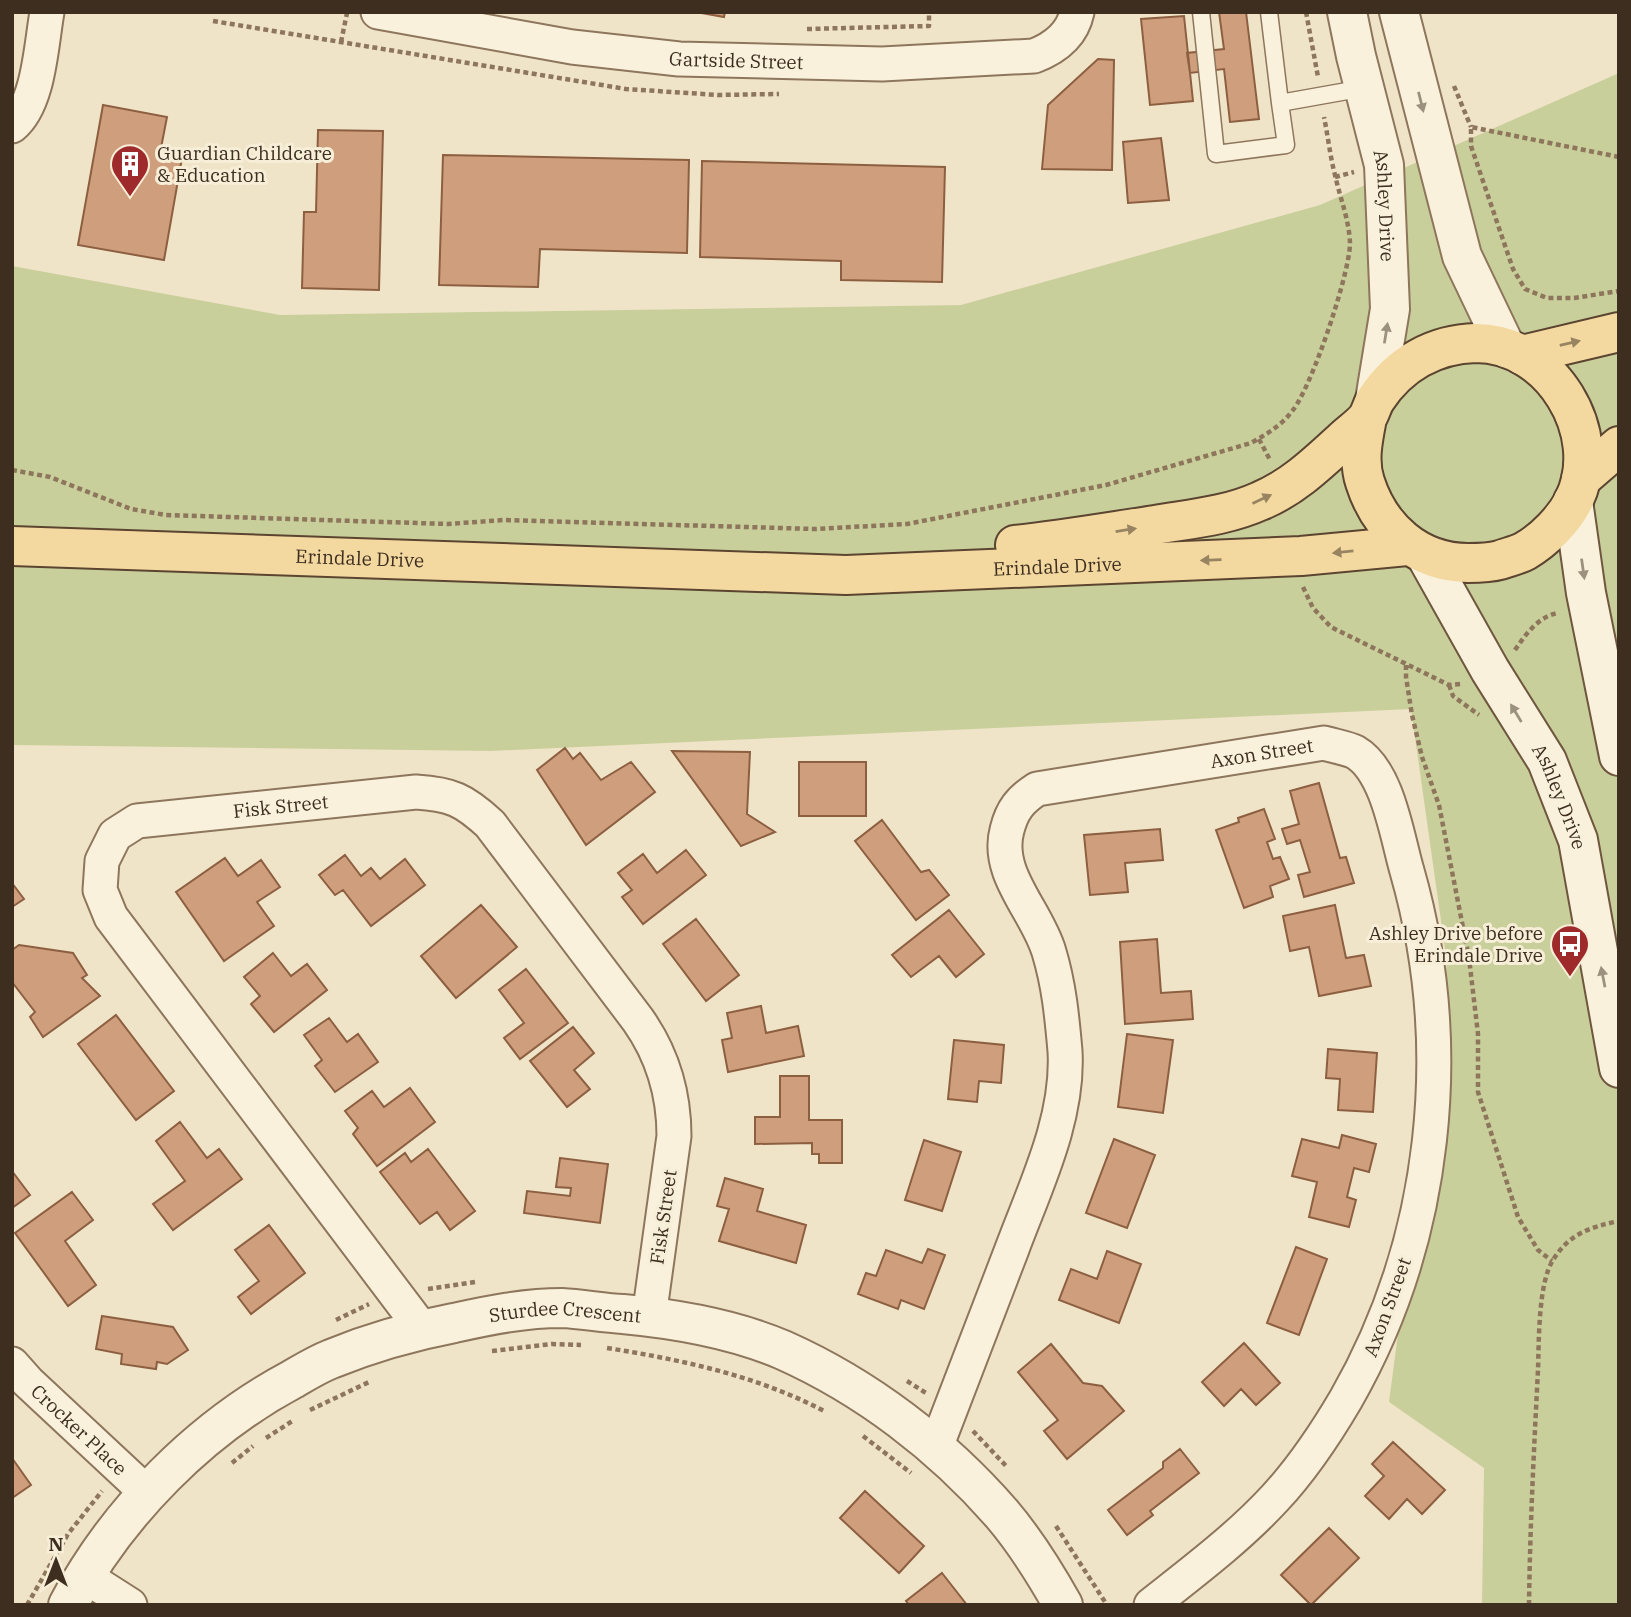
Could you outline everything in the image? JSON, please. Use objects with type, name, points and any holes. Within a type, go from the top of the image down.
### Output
[{"type":"main road","points":[[1514,351],[1619,332]]},
{"type":"main road","points":[[1577,490],[1582,439],[1573,409],[1557,384],[1535,363],[1514,351],[1477,343],[1446,346],[1418,357],[1393,376],[1371,409],[1361,449],[1364,480],[1376,509],[1417,551],[1455,563],[1491,563],[1525,551],[1553,529],[1577,490],[1619,446]]},
{"type":"main road","name":"Erindale Drive","points":[[709,570],[895,557],[1058,541],[1217,515],[1261,501],[1304,476],[1371,409]]},
{"type":"main road","name":"Erindale Drive","points":[[12,546],[846,575],[1417,551]]},
{"type":"street","points":[[12,126],[20,120],[30,102],[47,12]]},
{"type":"street","name":"Gartside Street","points":[[379,12],[572,47],[679,59],[882,64],[1034,56],[1051,49],[1065,36],[1077,12]]},
{"type":"street","name":"Ashley Drive","points":[[1347,12],[1384,165],[1390,309],[1371,409]]},
{"type":"street","points":[[1399,12],[1462,256],[1514,351]]},
{"type":"street","points":[[1364,88],[1409,52]]},
{"type":"street","points":[[1577,490],[1586,593],[1619,756]]},
{"type":"street","name":"Ashley Drive","points":[[1417,551],[1547,761],[1569,816],[1578,840],[1619,1068]]},
{"type":"street","name":"Axon Street","points":[[928,1464],[1045,1162],[1060,1110],[1064,1083],[1061,1002],[1048,950],[1038,925],[1009,872],[1004,843],[1011,814],[1023,798],[1037,789],[1324,743],[1354,752],[1371,766],[1383,787],[1418,911],[1431,996],[1434,1038],[1432,1124],[1419,1208],[1397,1289],[1365,1365],[1324,1436],[1276,1497],[1221,1550],[1151,1605]]},
{"type":"street","name":"Fisk Street","points":[[422,1329],[111,917],[100,890],[102,861],[115,835],[137,821],[416,792],[443,793],[468,804],[490,824],[638,1020],[649,1036],[666,1073],[674,1115],[674,1136],[649,1317]]},
{"type":"street","name":"Sturdee Crescent","points":[[76,1590],[134,1481],[208,1435],[258,1398],[328,1359],[422,1329],[518,1311],[564,1308],[707,1326],[782,1349],[853,1386],[928,1464],[1002,1514],[1041,1567],[1063,1605]]},
{"type":"street","name":"Crocker Place","points":[[12,1364],[134,1481]]},
{"type":"street","points":[[76,1590],[130,1605]]},
{"type":"lane","points":[[1201,12],[1216,154],[1286,145],[1269,12]]},
{"type":"lane","points":[[1280,103],[1364,88]]},
{"type":"path","points":[[341,42],[347,12]]},
{"type":"path","points":[[1619,157],[1471,127],[1471,145],[1513,269],[1525,289],[1547,298],[1574,298],[1619,291]]},
{"type":"path","points":[[12,470],[50,477],[131,509],[166,515],[448,524],[503,520],[815,529],[907,524],[1106,485],[1251,443],[1273,431],[1293,411],[1307,387],[1348,267],[1350,243],[1345,208],[1335,177]]},
{"type":"path","points":[[1259,439],[1284,488]]},
{"type":"path","points":[[1301,556],[1299,578],[1307,599],[1331,627],[1449,685],[1465,683]]},
{"type":"path","points":[[1406,665],[1412,715],[1422,757],[1439,805],[1469,958],[1478,1034],[1478,1092],[1518,1217],[1538,1250],[1552,1261]]},
{"type":"path","points":[[1449,685],[1453,696],[1482,717]]},
{"type":"path","points":[[1529,1605],[1531,1500],[1545,1280],[1552,1261],[1575,1234],[1619,1222]]},
{"type":"path","points":[[330,1323],[366,1305],[414,1292],[487,1281]]},
{"type":"path","points":[[487,1352],[552,1345],[590,1346]]},
{"type":"path","points":[[600,1347],[682,1362],[755,1380],[795,1396],[829,1414]]},
{"type":"path","points":[[903,1378],[964,1421],[1008,1469]]},
{"type":"path","points":[[304,1413],[375,1380]]},
{"type":"path","points":[[226,1467],[295,1419]]},
{"type":"path","points":[[862,1436],[928,1464]]},
{"type":"path","points":[[27,1605],[68,1534],[134,1481]]},
{"type":"path","points":[[1051,1519],[1107,1605]]},
{"type":"green space","points":[[1619,73],[1619,1605],[1482,1605],[1484,1468],[1389,1402],[1447,963],[1411,709],[490,751],[12,745],[12,266],[280,315],[961,305],[1320,205]]},
{"type":"building","points":[[696,12],[725,12],[724,17]]},
{"type":"building","points":[[1219,12],[1246,12],[1259,119],[1230,122],[1224,69],[1190,73],[1187,53],[1224,49]]},
{"type":"building","points":[[1184,16],[1193,101],[1150,105],[1141,19]]},
{"type":"building","points":[[1098,59],[1114,60],[1112,170],[1042,169],[1048,105]]},
{"type":"building","name":"Guardian Childcare & Education","points":[[103,105],[167,117],[161,148],[183,152],[164,260],[78,245]]},
{"type":"building","points":[[318,130],[383,131],[379,290],[302,288],[304,212],[316,212]]},
{"type":"building","points":[[1161,138],[1169,200],[1128,203],[1123,142]]},
{"type":"building","points":[[443,155],[689,160],[687,253],[540,249],[538,287],[439,285]]},
{"type":"building","points":[[702,161],[945,167],[942,282],[841,280],[841,261],[700,257]]},
{"type":"building","points":[[565,748],[573,759],[580,753],[601,780],[631,762],[655,792],[586,845],[537,770]]},
{"type":"building","points":[[672,751],[750,752],[747,814],[775,832],[741,846]]},
{"type":"building","points":[[799,762],[866,762],[866,816],[799,816]]},
{"type":"building","points":[[1319,783],[1340,858],[1346,857],[1354,883],[1304,897],[1298,875],[1310,872],[1300,840],[1287,844],[1282,829],[1299,824],[1290,791]]},
{"type":"building","points":[[1264,809],[1275,839],[1267,842],[1273,859],[1280,857],[1289,879],[1270,886],[1273,897],[1244,908],[1216,830],[1239,822],[1238,818]]},
{"type":"building","points":[[882,820],[921,872],[929,870],[949,895],[916,920],[855,841]]},
{"type":"building","points":[[1160,829],[1163,860],[1125,863],[1128,892],[1090,895],[1084,835]]},
{"type":"building","points":[[686,850],[706,875],[643,924],[622,897],[632,890],[618,873],[643,854],[657,873]]},
{"type":"building","points":[[345,855],[361,876],[371,868],[380,879],[405,859],[425,885],[371,926],[343,890],[335,895],[319,875]]},
{"type":"building","points":[[225,858],[238,876],[261,860],[280,887],[257,902],[274,926],[224,961],[176,892]]},
{"type":"building","points":[[12,883],[24,899],[12,907]]},
{"type":"building","points":[[481,905],[517,947],[456,998],[421,956]]},
{"type":"building","points":[[1335,905],[1346,958],[1364,955],[1371,986],[1319,996],[1309,947],[1290,951],[1283,916]]},
{"type":"building","points":[[949,910],[984,954],[956,977],[939,956],[911,977],[892,955]]},
{"type":"building","points":[[696,919],[739,975],[706,1001],[663,944]]},
{"type":"building","points":[[1157,939],[1161,993],[1191,991],[1193,1019],[1125,1024],[1120,942]]},
{"type":"building","points":[[19,945],[73,953],[87,975],[82,978],[100,996],[43,1037],[30,1017],[35,1012],[12,982],[12,950]]},
{"type":"building","points":[[273,953],[291,976],[307,964],[327,990],[274,1032],[251,1004],[260,996],[244,977]]},
{"type":"building","points":[[526,969],[568,1023],[520,1059],[504,1038],[524,1023],[499,990]]},
{"type":"building","points":[[761,1006],[766,1033],[798,1026],[804,1056],[728,1072],[722,1040],[732,1038],[727,1013]]},
{"type":"building","points":[[116,1015],[174,1091],[136,1120],[78,1044]]},
{"type":"building","points":[[329,1018],[347,1042],[358,1034],[378,1062],[335,1092],[315,1066],[322,1060],[304,1035]]},
{"type":"building","points":[[573,1027],[594,1053],[574,1070],[590,1089],[567,1107],[530,1061]]},
{"type":"building","points":[[1127,1034],[1173,1040],[1163,1113],[1118,1107]]},
{"type":"building","points":[[954,1040],[1004,1045],[1001,1083],[979,1081],[977,1102],[948,1099]]},
{"type":"building","points":[[1328,1049],[1377,1053],[1373,1112],[1338,1110],[1340,1079],[1326,1078]]},
{"type":"building","points":[[780,1076],[809,1076],[809,1120],[842,1120],[842,1163],[819,1163],[819,1154],[812,1154],[812,1143],[755,1144],[755,1117],[780,1117]]},
{"type":"building","points":[[410,1088],[435,1122],[377,1166],[353,1134],[358,1128],[345,1111],[372,1091],[384,1107]]},
{"type":"building","points":[[180,1122],[207,1158],[219,1149],[242,1179],[173,1230],[153,1204],[185,1181],[156,1141]]},
{"type":"building","points":[[1342,1135],[1376,1144],[1369,1172],[1354,1168],[1347,1197],[1356,1200],[1349,1227],[1309,1217],[1317,1182],[1292,1176],[1302,1139],[1339,1148]]},
{"type":"building","points":[[1114,1139],[1155,1155],[1127,1228],[1086,1213]]},
{"type":"building","points":[[924,1140],[961,1152],[942,1211],[905,1200]]},
{"type":"building","points":[[428,1149],[475,1211],[450,1230],[437,1212],[420,1224],[380,1172],[405,1153],[411,1162]]},
{"type":"building","points":[[560,1158],[608,1164],[600,1223],[524,1213],[527,1191],[570,1196],[571,1188],[556,1187]]},
{"type":"building","points":[[12,1171],[30,1195],[12,1208]]},
{"type":"building","points":[[725,1178],[763,1189],[757,1211],[806,1225],[796,1263],[719,1241],[729,1209],[717,1206]]},
{"type":"building","points":[[72,1192],[93,1220],[65,1241],[96,1285],[68,1306],[15,1233]]},
{"type":"building","points":[[269,1225],[305,1273],[251,1314],[238,1297],[259,1281],[235,1250]]},
{"type":"building","points":[[1296,1247],[1327,1259],[1299,1335],[1267,1323]]},
{"type":"building","points":[[928,1249],[945,1255],[924,1309],[901,1300],[898,1309],[858,1294],[866,1273],[876,1276],[886,1250],[922,1263]]},
{"type":"building","points":[[1107,1251],[1141,1264],[1119,1323],[1059,1300],[1071,1269],[1097,1279]]},
{"type":"building","points":[[102,1316],[173,1327],[188,1350],[167,1364],[157,1362],[156,1369],[121,1364],[122,1354],[96,1349]]},
{"type":"building","points":[[1244,1343],[1280,1383],[1256,1405],[1241,1389],[1224,1406],[1202,1382]]},
{"type":"building","points":[[1051,1344],[1083,1383],[1102,1386],[1124,1411],[1067,1459],[1044,1431],[1058,1420],[1018,1372]]},
{"type":"building","points":[[1393,1442],[1445,1490],[1422,1514],[1407,1499],[1389,1519],[1365,1496],[1384,1476],[1372,1464]]},
{"type":"building","points":[[1180,1449],[1199,1473],[1150,1511],[1153,1515],[1127,1535],[1108,1510],[1163,1468],[1163,1462]]},
{"type":"building","points":[[12,1458],[31,1485],[12,1498]]},
{"type":"building","points":[[865,1491],[924,1546],[899,1573],[840,1518]]},
{"type":"building","points":[[1329,1528],[1359,1558],[1311,1605],[1281,1575]]},
{"type":"building","points":[[942,1573],[967,1605],[909,1605],[906,1601]]},
{"type":"place","name":"Guardian Childcare & Education","points":[[130,198]]},
{"type":"place","name":"Ashley Drive before Erindale Drive","points":[[1570,978]]}]
